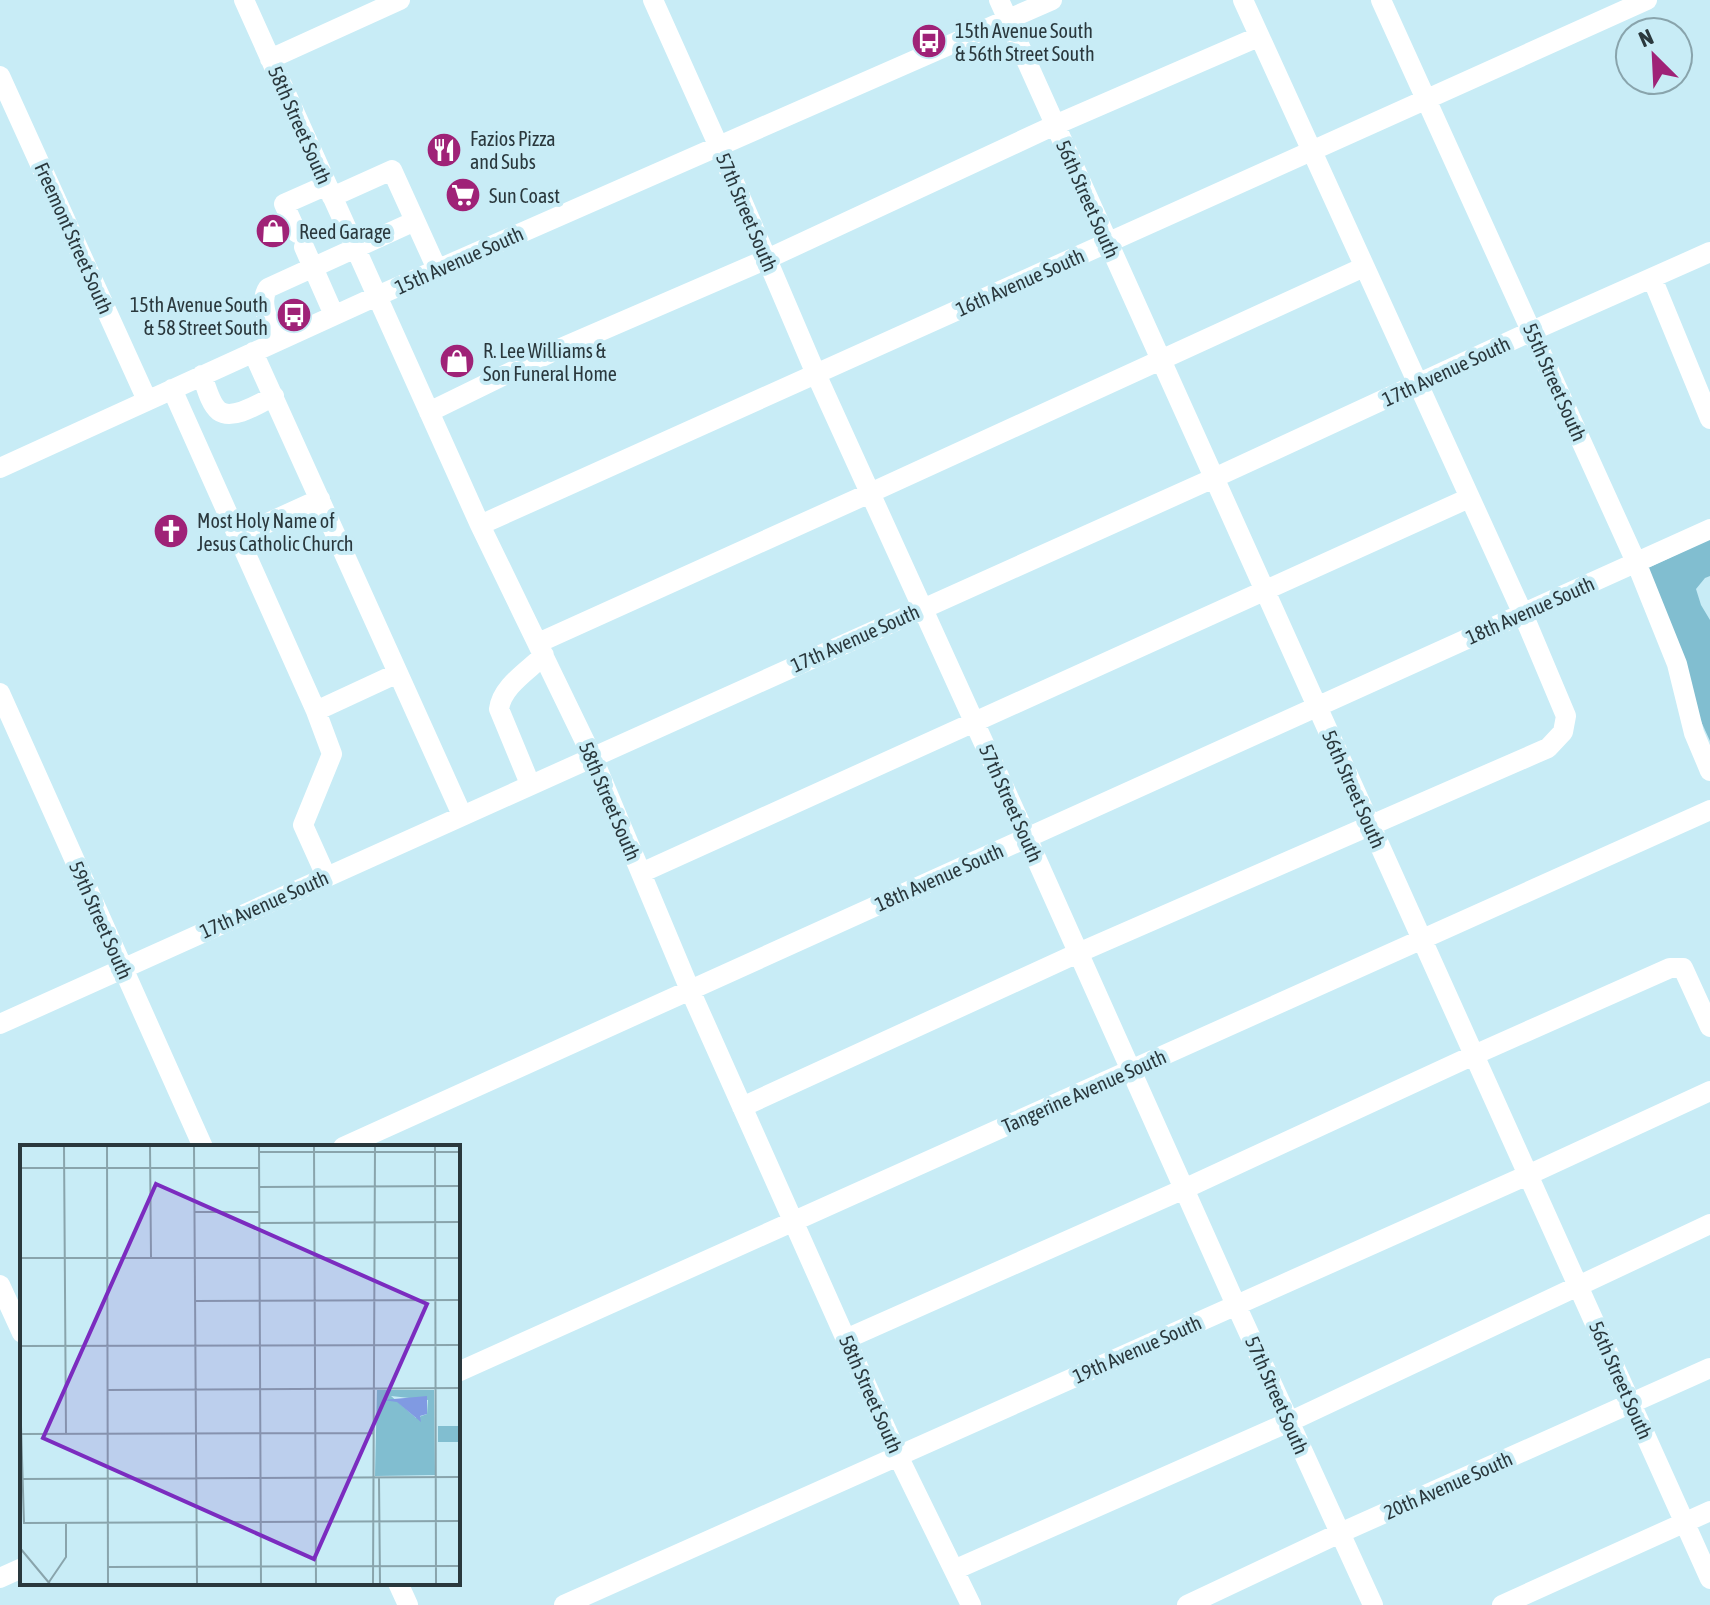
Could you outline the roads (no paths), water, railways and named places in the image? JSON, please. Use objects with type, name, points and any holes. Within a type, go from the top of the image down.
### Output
[{"type":"street","name":"58th Street South","points":[[244,0],[480,525],[592,756],[742,1107],[898,1456],[971,1605]]},
{"type":"street","points":[[270,59],[400,0]]},
{"type":"street","name":"57th Street South","points":[[653,0],[816,374],[1373,1605]]},
{"type":"street","name":"56th Street South","points":[[999,0],[1710,1579]]},
{"type":"street","name":"15th Avenue South","points":[[0,468],[437,269],[1052,0]]},
{"type":"street","points":[[742,1107],[1078,953],[1548,748],[1563,732],[1566,716],[1523,614],[1243,0]]},
{"type":"street","name":"55th Street South","points":[[1381,0],[1636,562],[1677,664],[1694,733],[1710,771]]},
{"type":"street","name":"16th Avenue South","points":[[480,525],[1647,0]]},
{"type":"street","points":[[429,412],[552,352],[767,259],[1055,125],[1258,37]]},
{"type":"street","name":"Freemont Street South","points":[[0,76],[147,400]]},
{"type":"street","points":[[334,315],[284,204],[392,170],[437,269]]},
{"type":"street","points":[[277,341],[264,301],[268,288],[415,221]]},
{"type":"street","name":"17th Avenue South","points":[[0,1024],[1710,252]]},
{"type":"street","points":[[530,784],[499,709],[500,700],[507,690],[541,649],[870,493],[1364,267]]},
{"type":"street","points":[[1652,278],[1705,391],[1710,419]]},
{"type":"street","points":[[253,352],[462,815]]},
{"type":"street","points":[[202,375],[213,403],[220,411],[229,414],[242,412],[274,396]]},
{"type":"street","points":[[172,389],[316,711],[332,754],[303,825],[326,876]]},
{"type":"street","points":[[641,873],[1469,498]]},
{"type":"street","points":[[239,536],[320,499]]},
{"type":"street","name":"18th Avenue South","points":[[347,1145],[1710,529]]},
{"type":"street","points":[[316,711],[398,673]]},
{"type":"street","name":"59th Street South","points":[[0,693],[202,1145]]},
{"type":"street","name":"Tangerine Avenue South","points":[[460,1371],[1710,810]]},
{"type":"street","points":[[846,1339],[1670,968],[1683,968],[1710,1027]]},
{"type":"street","name":"19th Avenue South","points":[[564,1605],[1710,1091]]},
{"type":"street","points":[[954,1570],[1289,1422],[1710,1224]]},
{"type":"street","points":[[0,1285],[20,1329]]},
{"type":"street","name":"20th Avenue South","points":[[1187,1605],[1340,1533],[1710,1368]]},
{"type":"street","points":[[1502,1605],[1710,1511]]},
{"type":"street","points":[[0,1578],[20,1569]]},
{"type":"street","points":[[399,1585],[408,1605]]},
{"type":"place","name":"15th Avenue South & 56th Street South","points":[[929,41]]},
{"type":"place","name":"Fazios Pizza and Subs","points":[[444,150]]},
{"type":"place","name":"Sun Coast","points":[[463,195]]},
{"type":"place","name":"Reed Garage","points":[[273,231]]},
{"type":"place","name":"15th Avenue South & 58 Street South","points":[[294,315]]},
{"type":"place","name":"R. Lee Williams & Son Funeral Home","points":[[457,361]]},
{"type":"place","name":"Most Holy Name of Jesus Catholic Church","points":[[171,531]]}]
